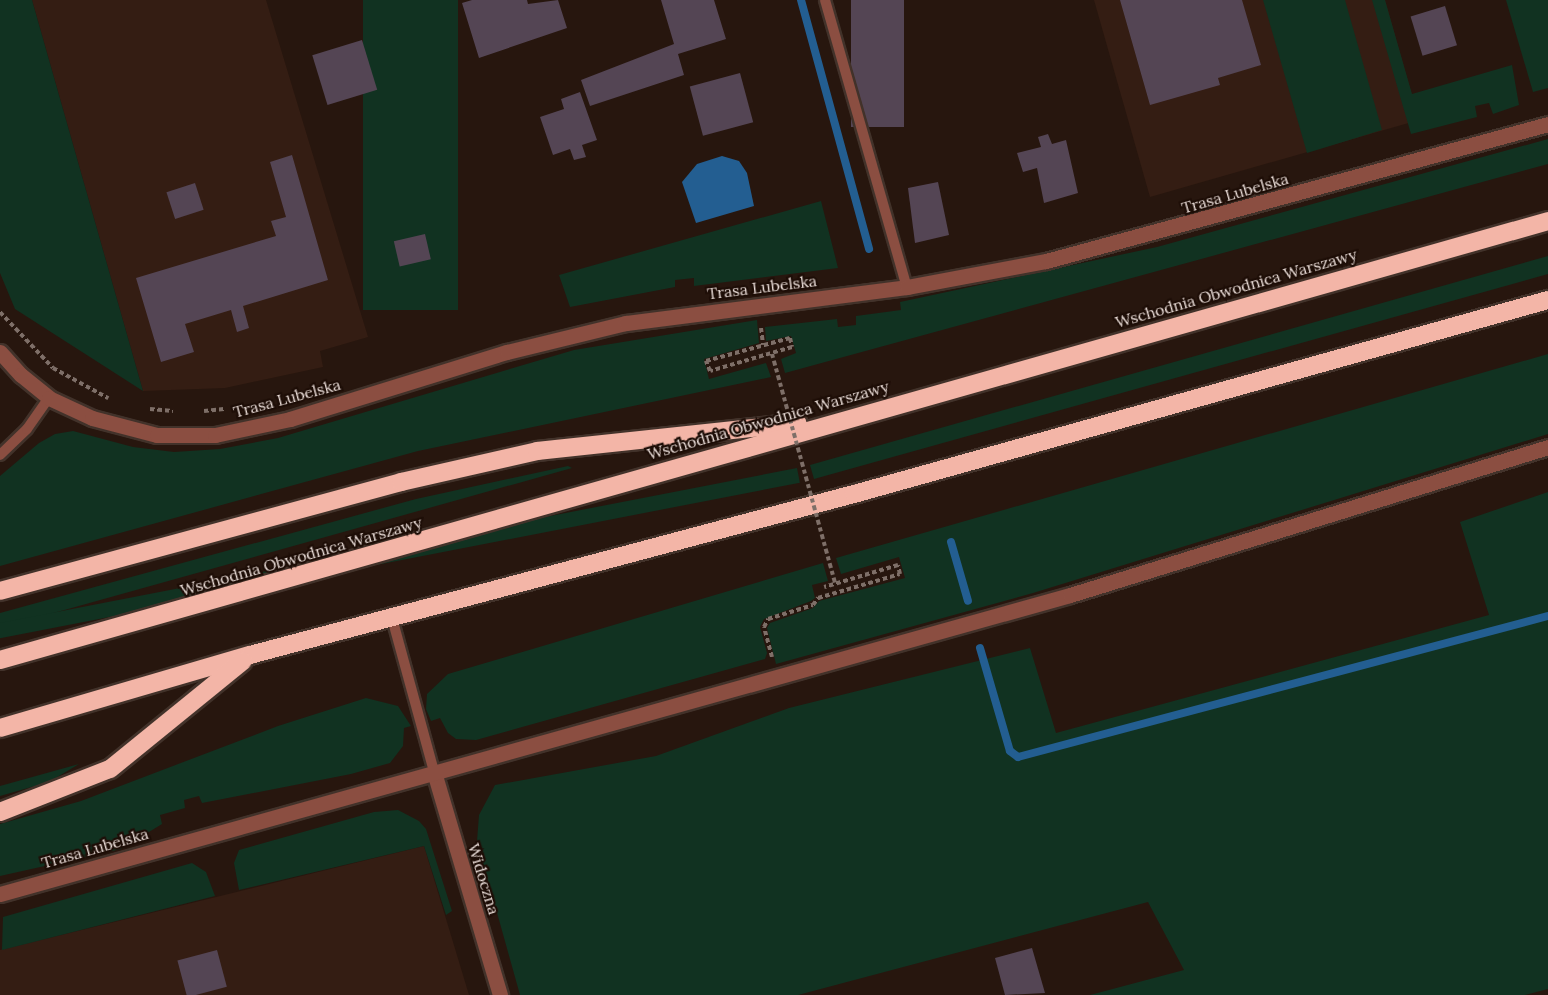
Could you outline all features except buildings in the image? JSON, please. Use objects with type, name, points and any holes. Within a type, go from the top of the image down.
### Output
[{"type":"highway","name":"Wschodnia Obwodnica Warszawy","points":[[0,660],[358,561],[848,417],[1548,221]]},
{"type":"highway","points":[[0,728],[250,655],[865,491],[1548,300]]},
{"type":"highway","points":[[0,591],[401,482],[537,451],[848,417]]},
{"type":"highway","points":[[0,812],[110,769],[250,655]]},
{"type":"street","name":"Trasa Lubelska","points":[[0,352],[21,375],[49,398],[128,429],[157,435],[215,435],[290,419],[507,352],[603,328],[907,287],[1046,261],[1173,229],[1548,124]]},
{"type":"street","name":"Trasa Lubelska","points":[[0,894],[1070,595],[1548,447]]},
{"type":"street","name":"Widoczna","points":[[434,772],[500,995]]},
{"type":"lane","points":[[825,0],[907,287]]},
{"type":"lane","points":[[0,455],[27,429],[49,398]]},
{"type":"lane","points":[[392,618],[434,772]]},
{"type":"path","points":[[0,312],[53,368],[116,401]]},
{"type":"path","points":[[763,345],[764,321]]},
{"type":"path","points":[[790,338],[792,347],[710,371],[706,361],[763,345],[790,338]]},
{"type":"path","points":[[772,354],[835,582]]},
{"type":"path","points":[[144,408],[177,411]]},
{"type":"path","points":[[193,411],[228,408]]},
{"type":"path","points":[[768,661],[773,660],[764,627],[768,620],[813,604],[818,598],[900,574],[898,565],[835,582],[824,588]]},
{"type":"shaded area","points":[[32,0],[266,0],[368,337],[320,351],[323,367],[225,388],[143,391]]},
{"type":"shaded area","points":[[1094,0],[1385,0],[1419,120],[1150,197]]},
{"type":"shaded area","points":[[424,846],[469,995],[0,995],[0,950]]},
{"type":"green space","points":[[0,0],[32,0],[143,391],[15,309],[0,273]]},
{"type":"green space","points":[[363,0],[458,0],[458,310],[363,310]]},
{"type":"green space","points":[[1263,0],[1345,0],[1382,130],[1307,153]]},
{"type":"green space","points":[[1372,0],[1385,0],[1412,94],[1512,65],[1519,105],[1493,114],[1489,103],[1475,106],[1477,117],[1411,134]]},
{"type":"green space","points":[[1506,0],[1548,0],[1548,88],[1533,92]]},
{"type":"green space","points":[[1548,139],[1548,164],[785,373],[781,359],[796,353],[791,336],[766,341],[765,327],[837,319],[838,327],[856,325],[856,316],[901,310],[900,302],[1157,247]]},
{"type":"green space","points":[[821,201],[838,268],[694,286],[694,278],[675,280],[675,287],[570,307],[559,275]]},
{"type":"green space","points":[[1548,256],[1548,274],[814,479],[810,465]]},
{"type":"green space","points":[[757,320],[759,343],[704,359],[709,379],[766,363],[771,377],[418,451],[0,566],[0,476],[39,443],[55,434],[73,431],[133,447],[174,452],[220,449],[278,438],[574,350]]},
{"type":"green space","points":[[1548,354],[1548,434],[1033,593],[776,664],[767,628],[770,623],[813,608],[819,601],[905,578],[899,557],[841,574],[836,558]]},
{"type":"green space","points":[[568,466],[572,468],[0,628],[0,613],[416,499]]},
{"type":"green space","points":[[797,468],[800,483],[0,638],[0,623]]},
{"type":"green space","points":[[1548,492],[1548,989],[1525,995],[1090,995],[1184,970],[1148,902],[798,995],[520,995],[477,841],[479,815],[495,785],[656,756],[789,708],[1030,648],[1056,733],[1489,615],[1460,522]]},
{"type":"green space","points":[[823,563],[828,581],[812,585],[815,598],[764,619],[760,627],[767,653],[765,659],[476,740],[456,739],[448,733],[440,718],[431,721],[426,709],[427,694],[448,674]]},
{"type":"green space","points":[[366,698],[398,706],[411,726],[404,728],[403,746],[390,763],[351,774],[202,803],[199,796],[184,800],[185,808],[160,815],[162,824],[121,849],[0,876],[0,824],[81,801],[278,726]]},
{"type":"green space","points":[[79,764],[49,782],[0,796],[0,786]]},
{"type":"green space","points":[[398,810],[419,821],[426,829],[452,911],[446,915],[424,846],[239,890],[234,863],[239,850],[374,812]]},
{"type":"green space","points":[[192,863],[206,872],[215,896],[2,950],[3,917]]},
{"type":"water","points":[[722,156],[739,161],[747,173],[754,206],[696,223],[682,182],[697,164]]},
{"type":"waterway","points":[[801,0],[869,249]]},
{"type":"waterway","points":[[951,542],[968,601]]},
{"type":"waterway","points":[[980,648],[1010,751],[1018,757],[1548,616]]}]
